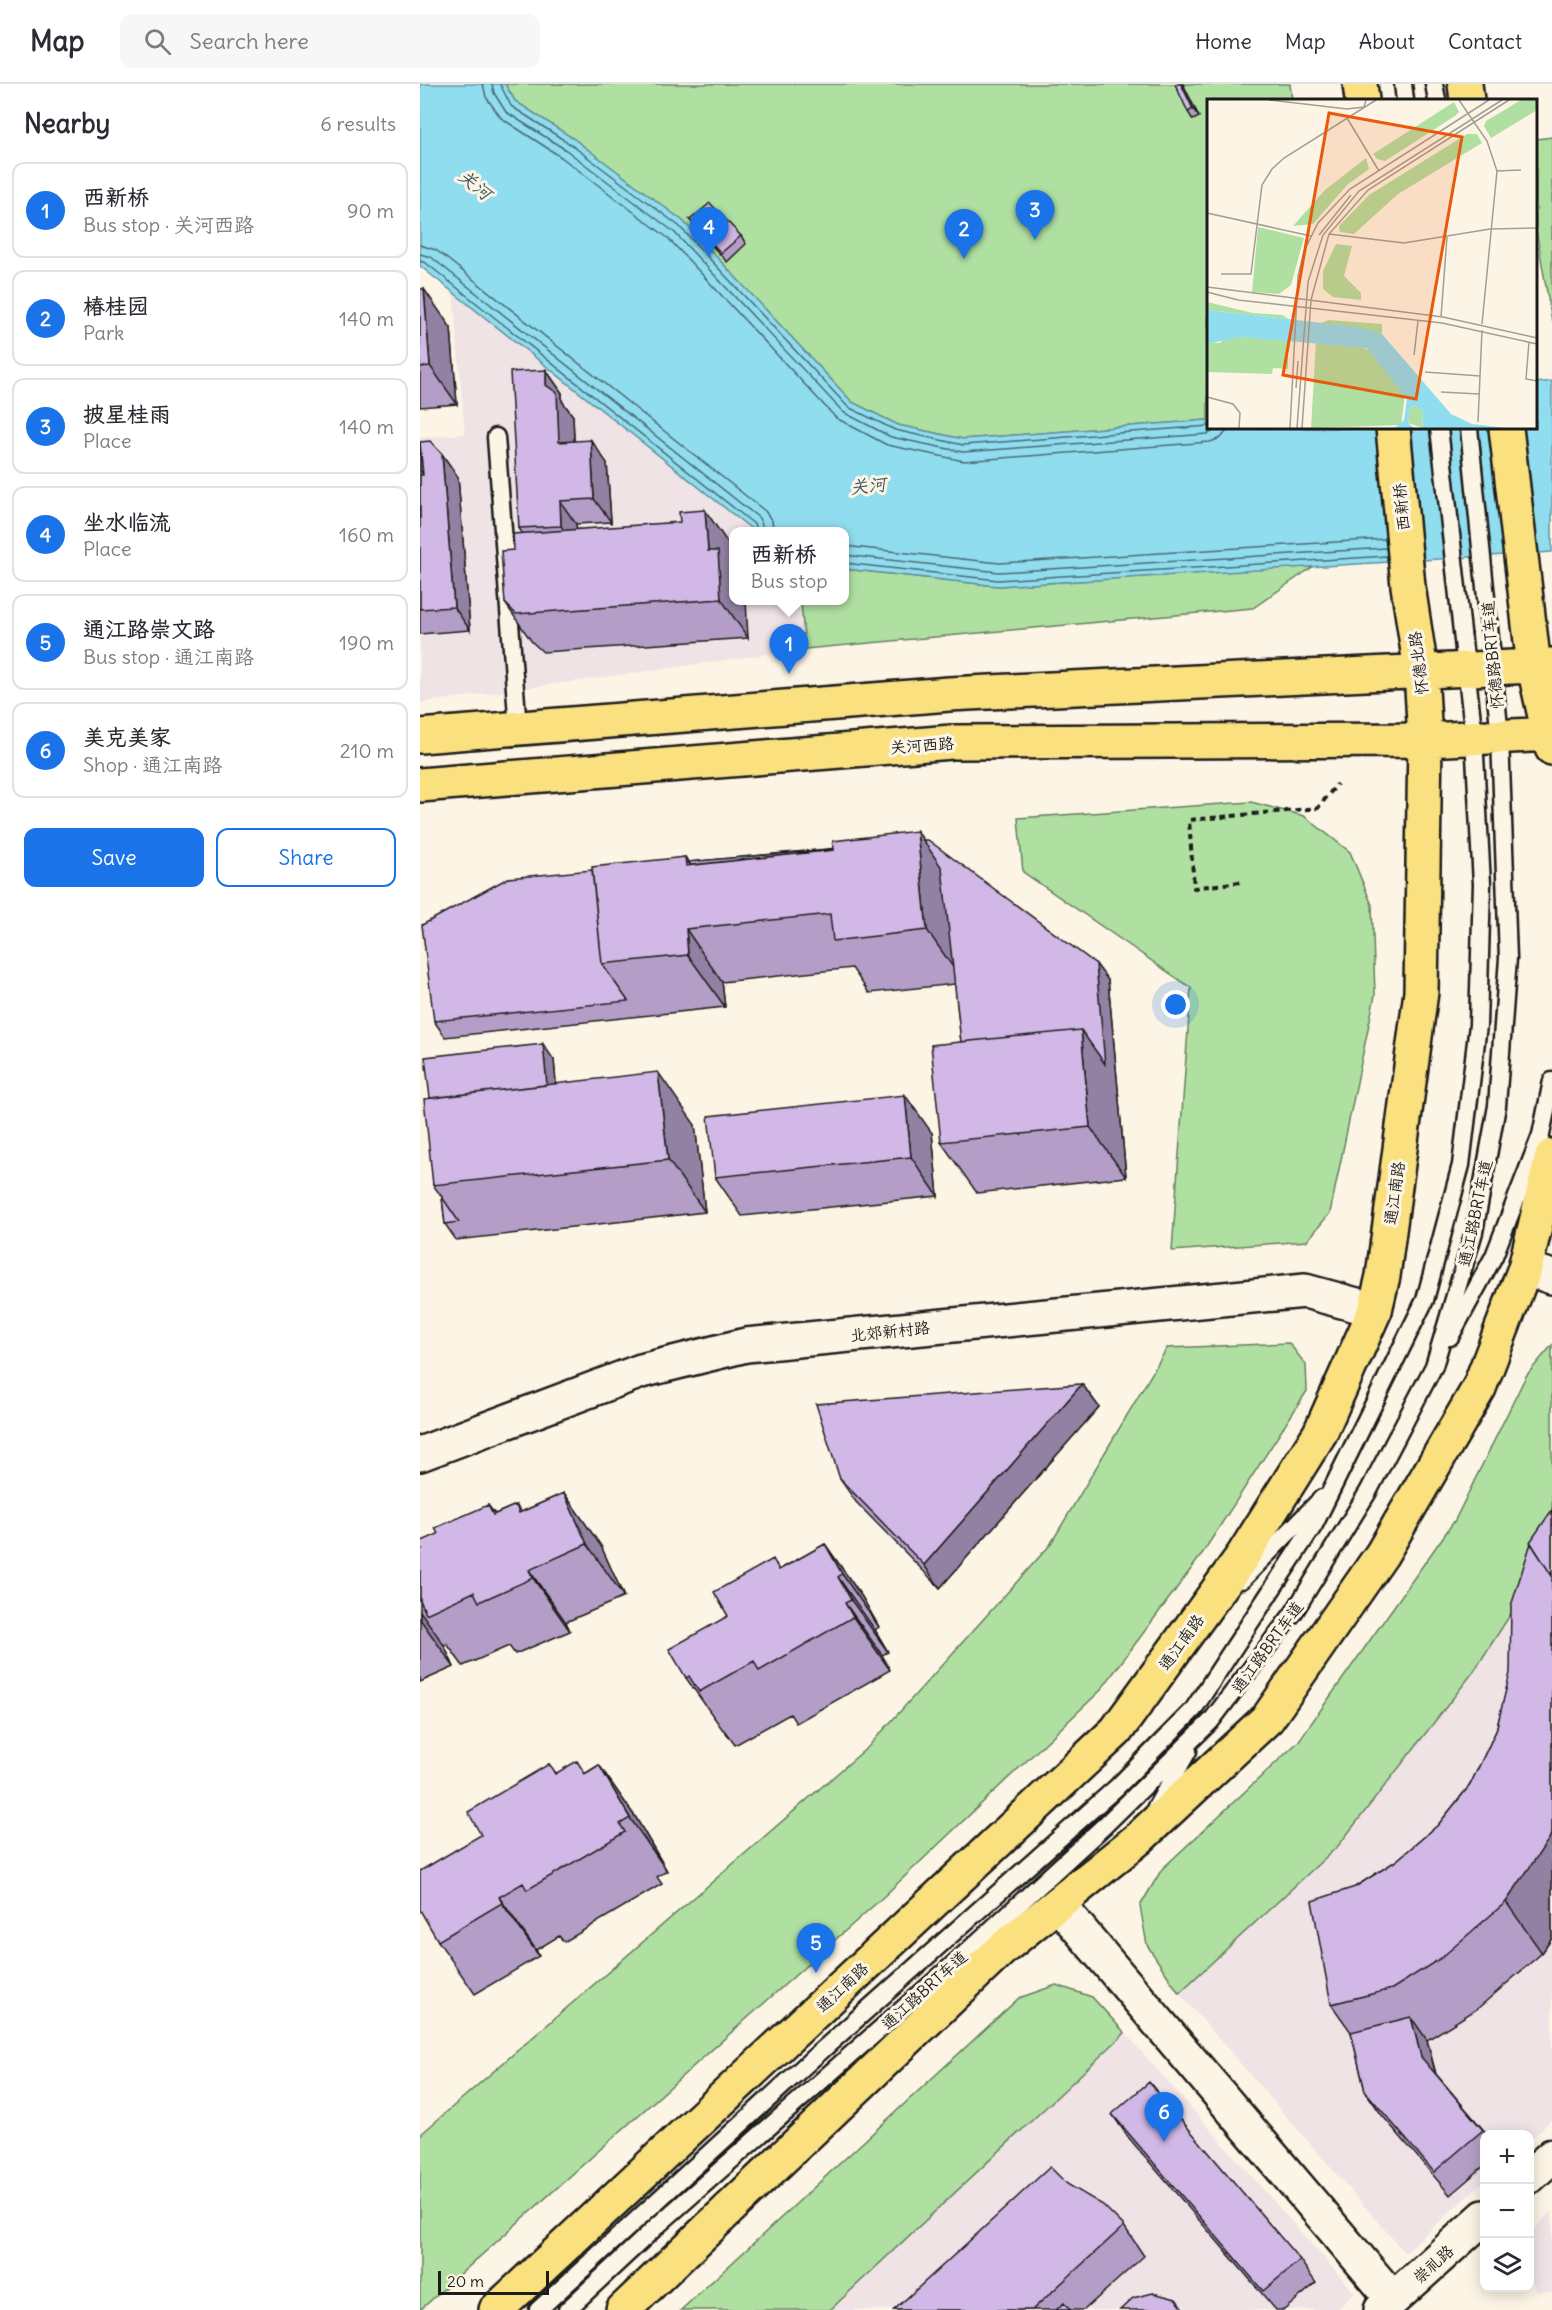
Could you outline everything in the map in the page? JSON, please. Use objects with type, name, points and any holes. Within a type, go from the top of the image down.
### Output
[{"type":"main road","points":[[1360,84],[1362,99]]},
{"type":"main road","points":[[1465,84],[1467,99]]},
{"type":"main road","name":"西新桥","points":[[1393,429],[1408,586]]},
{"type":"main road","points":[[1487,737],[1552,739],[1543,666],[1523,571],[1506,429]]},
{"type":"main road","name":"怀德北路","points":[[1408,586],[1421,671],[1425,740]]},
{"type":"main road","points":[[420,736],[949,694],[1543,666]]},
{"type":"main road","name":"关河西路","points":[[420,785],[952,742],[1425,740],[1487,737]]},
{"type":"main road","name":"通江南路","points":[[496,2310],[1116,1731],[1242,1557],[1320,1433],[1375,1310],[1383,1276],[1421,992],[1425,740]]},
{"type":"main road","points":[[623,2310],[1002,1949],[1138,1839],[1268,1718],[1382,1554],[1479,1388],[1538,1272],[1552,1156]]},
{"type":"street","name":"北郊新村路","points":[[420,1454],[641,1371],[746,1345],[1305,1291],[1375,1310]]},
{"type":"street","points":[[1058,1904],[1387,2305]]},
{"type":"street","points":[[1534,2172],[1552,2156]]},
{"type":"street","name":"崇礼路","points":[[1387,2305],[1480,2221]]},
{"type":"lane","points":[[1403,84],[1405,99]]},
{"type":"lane","points":[[1434,84],[1437,99]]},
{"type":"lane","name":"怀德路BRT车道","points":[[1439,429],[1455,578],[1479,669],[1487,737]]},
{"type":"lane","name":"怀德路BRT车道","points":[[1469,429],[1484,574],[1479,669],[1487,737]]},
{"type":"lane","points":[[496,437],[518,729]]},
{"type":"lane","name":"通江路BRT车道","points":[[567,2310],[657,2226],[949,1968],[1211,1721],[1294,1612],[1368,1492],[1434,1366],[1474,1232],[1497,1106],[1508,958],[1487,737]]},
{"type":"lane","name":"通江路BRT车道","points":[[538,2310],[812,2059],[1117,1787],[1193,1710],[1314,1526],[1425,1300],[1461,1165],[1479,1002],[1487,737]]},
{"type":"lane","points":[[1434,1366],[1494,1256],[1541,1135],[1552,1082]]},
{"type":"lane","points":[[1179,1644],[1333,1487]]},
{"type":"lane","points":[[1138,1839],[1197,1735]]},
{"type":"path","points":[[1240,882],[1194,888],[1189,820],[1318,808],[1338,784]]},
{"type":"shaded area","points":[[453,292],[749,527],[729,527],[729,605],[801,605],[805,649],[420,703],[420,438],[465,434]]},
{"type":"shaded area","points":[[1552,1550],[1552,2119],[1534,2136],[1534,2130],[1480,2130],[1480,2185],[1405,2253],[1179,1993],[1338,1846]]},
{"type":"shaded area","points":[[1125,2033],[1355,2293],[1336,2310],[830,2310]]},
{"type":"shaded area","points":[[1552,2211],[1552,2292],[1537,2292],[1534,2286],[1534,2230]]},
{"type":"green space","points":[[505,84],[1290,84],[1292,99],[1207,99],[1207,420],[963,439],[898,425],[852,402],[683,221],[574,139],[515,101]]},
{"type":"green space","points":[[1552,137],[1552,321],[1537,236],[1537,139]]},
{"type":"green space","points":[[1314,566],[1253,608],[805,649],[801,605],[849,605],[849,569],[998,586]]},
{"type":"green space","points":[[1251,802],[1304,816],[1350,852],[1372,905],[1375,995],[1330,1213],[1307,1241],[1172,1251],[1191,988],[1023,872],[1018,818]]},
{"type":"green space","points":[[1289,1343],[1306,1365],[1307,1391],[1200,1557],[1100,1691],[881,1899],[420,2310],[420,2135],[869,1746],[1050,1545],[1167,1348]]},
{"type":"green space","points":[[1552,1345],[1552,1550],[1474,1671],[1338,1846],[1179,1993],[1147,1945],[1140,1906],[1162,1869],[1298,1742],[1455,1520],[1526,1376]]},
{"type":"green space","points":[[1056,1985],[1092,1997],[1125,2033],[830,2310],[681,2310],[1019,1998]]},
{"type":"water","name":"关河","points":[[420,84],[505,84],[515,101],[574,139],[683,221],[852,402],[898,425],[963,439],[1207,420],[1207,429],[1537,429],[1537,383],[1552,381],[1552,552],[998,586],[849,569],[849,527],[749,527],[420,266]]},
{"type":"building","points":[[1175,84],[1181,84],[1193,109],[1188,112]]},
{"type":"building","points":[[710,203],[741,236],[721,253],[690,220]]},
{"type":"building","points":[[420,289],[424,289],[430,366],[420,367]]},
{"type":"building","points":[[546,370],[546,385],[557,393],[559,442],[591,440],[594,499],[560,501],[561,526],[519,528],[510,372]]},
{"type":"building","points":[[430,441],[442,454],[454,607],[420,609],[420,475],[423,475],[420,442]]},
{"type":"building","points":[[705,510],[708,551],[718,551],[721,599],[516,614],[505,603],[501,551],[514,550],[513,534],[680,522],[679,512]]},
{"type":"building","points":[[917,831],[927,930],[833,941],[830,914],[686,929],[688,955],[602,964],[592,867],[685,857],[686,866],[834,850],[833,841]]},
{"type":"building","points":[[923,840],[928,840],[1096,964],[1105,1064],[1081,1030],[961,1042],[942,868]]},
{"type":"building","points":[[834,849],[691,865],[688,862]]},
{"type":"building","points":[[592,870],[602,964],[628,1001],[434,1021],[422,925],[508,878]]},
{"type":"building","points":[[1081,1030],[1090,1127],[941,1142],[931,1045]]},
{"type":"building","points":[[543,1044],[547,1085],[430,1098],[425,1057]]},
{"type":"building","points":[[658,1072],[668,1160],[433,1185],[424,1099]]},
{"type":"building","points":[[905,1095],[911,1157],[715,1177],[708,1116]]},
{"type":"building","points":[[442,1197],[459,1222],[445,1224]]},
{"type":"building","points":[[1082,1384],[924,1565],[840,1479],[816,1404]]},
{"type":"building","points":[[564,1493],[587,1544],[529,1570],[533,1578],[479,1602],[474,1592],[426,1614],[420,1600],[420,1550],[422,1549],[420,1542],[438,1534],[435,1528],[488,1505],[493,1515],[516,1505],[519,1513]]},
{"type":"building","points":[[1552,1510],[1552,1576],[1530,1542]]},
{"type":"building","points":[[1531,1543],[1552,1576],[1552,1832],[1549,1839],[1506,1902],[1441,1958],[1392,1989],[1331,2004],[1312,1901],[1355,1887],[1396,1861],[1438,1825],[1470,1785],[1496,1731],[1510,1673],[1511,1606]]},
{"type":"building","points":[[825,1544],[842,1574],[838,1577],[851,1600],[845,1603],[853,1617],[759,1671],[754,1661],[699,1692],[689,1676],[686,1678],[669,1649],[728,1616],[714,1592],[773,1559],[779,1570]]},
{"type":"building","points":[[577,1761],[585,1774],[599,1765],[630,1818],[620,1824],[625,1832],[527,1890],[523,1883],[499,1897],[502,1903],[438,1941],[420,1910],[420,1871],[481,1835],[468,1812],[549,1764],[555,1774]]},
{"type":"building","points":[[1411,2017],[1421,2057],[1483,2130],[1480,2130],[1480,2133],[1434,2172],[1365,2091],[1351,2032]]},
{"type":"building","points":[[1149,2082],[1300,2260],[1263,2291],[1112,2114]]},
{"type":"building","points":[[1050,2167],[1067,2184],[1103,2205],[1124,2226],[1032,2310],[894,2310]]},
{"type":"building","points":[[1153,2293],[1176,2299],[1184,2310],[1120,2310],[1133,2298]]},
{"type":"building","points":[[1064,2303],[1070,2310],[1056,2310]]},
{"type":"place","name":"披星桂雨","points":[[1035,240]]},
{"type":"place","name":"坐水临流","points":[[709,257]]},
{"type":"place","name":"椿桂园","points":[[964,259]]},
{"type":"place","name":"西新桥","points":[[789,674]]},
{"type":"place","name":"通江路崇文路","points":[[816,1973]]},
{"type":"place","name":"美克美家","points":[[1164,2142]]}]
